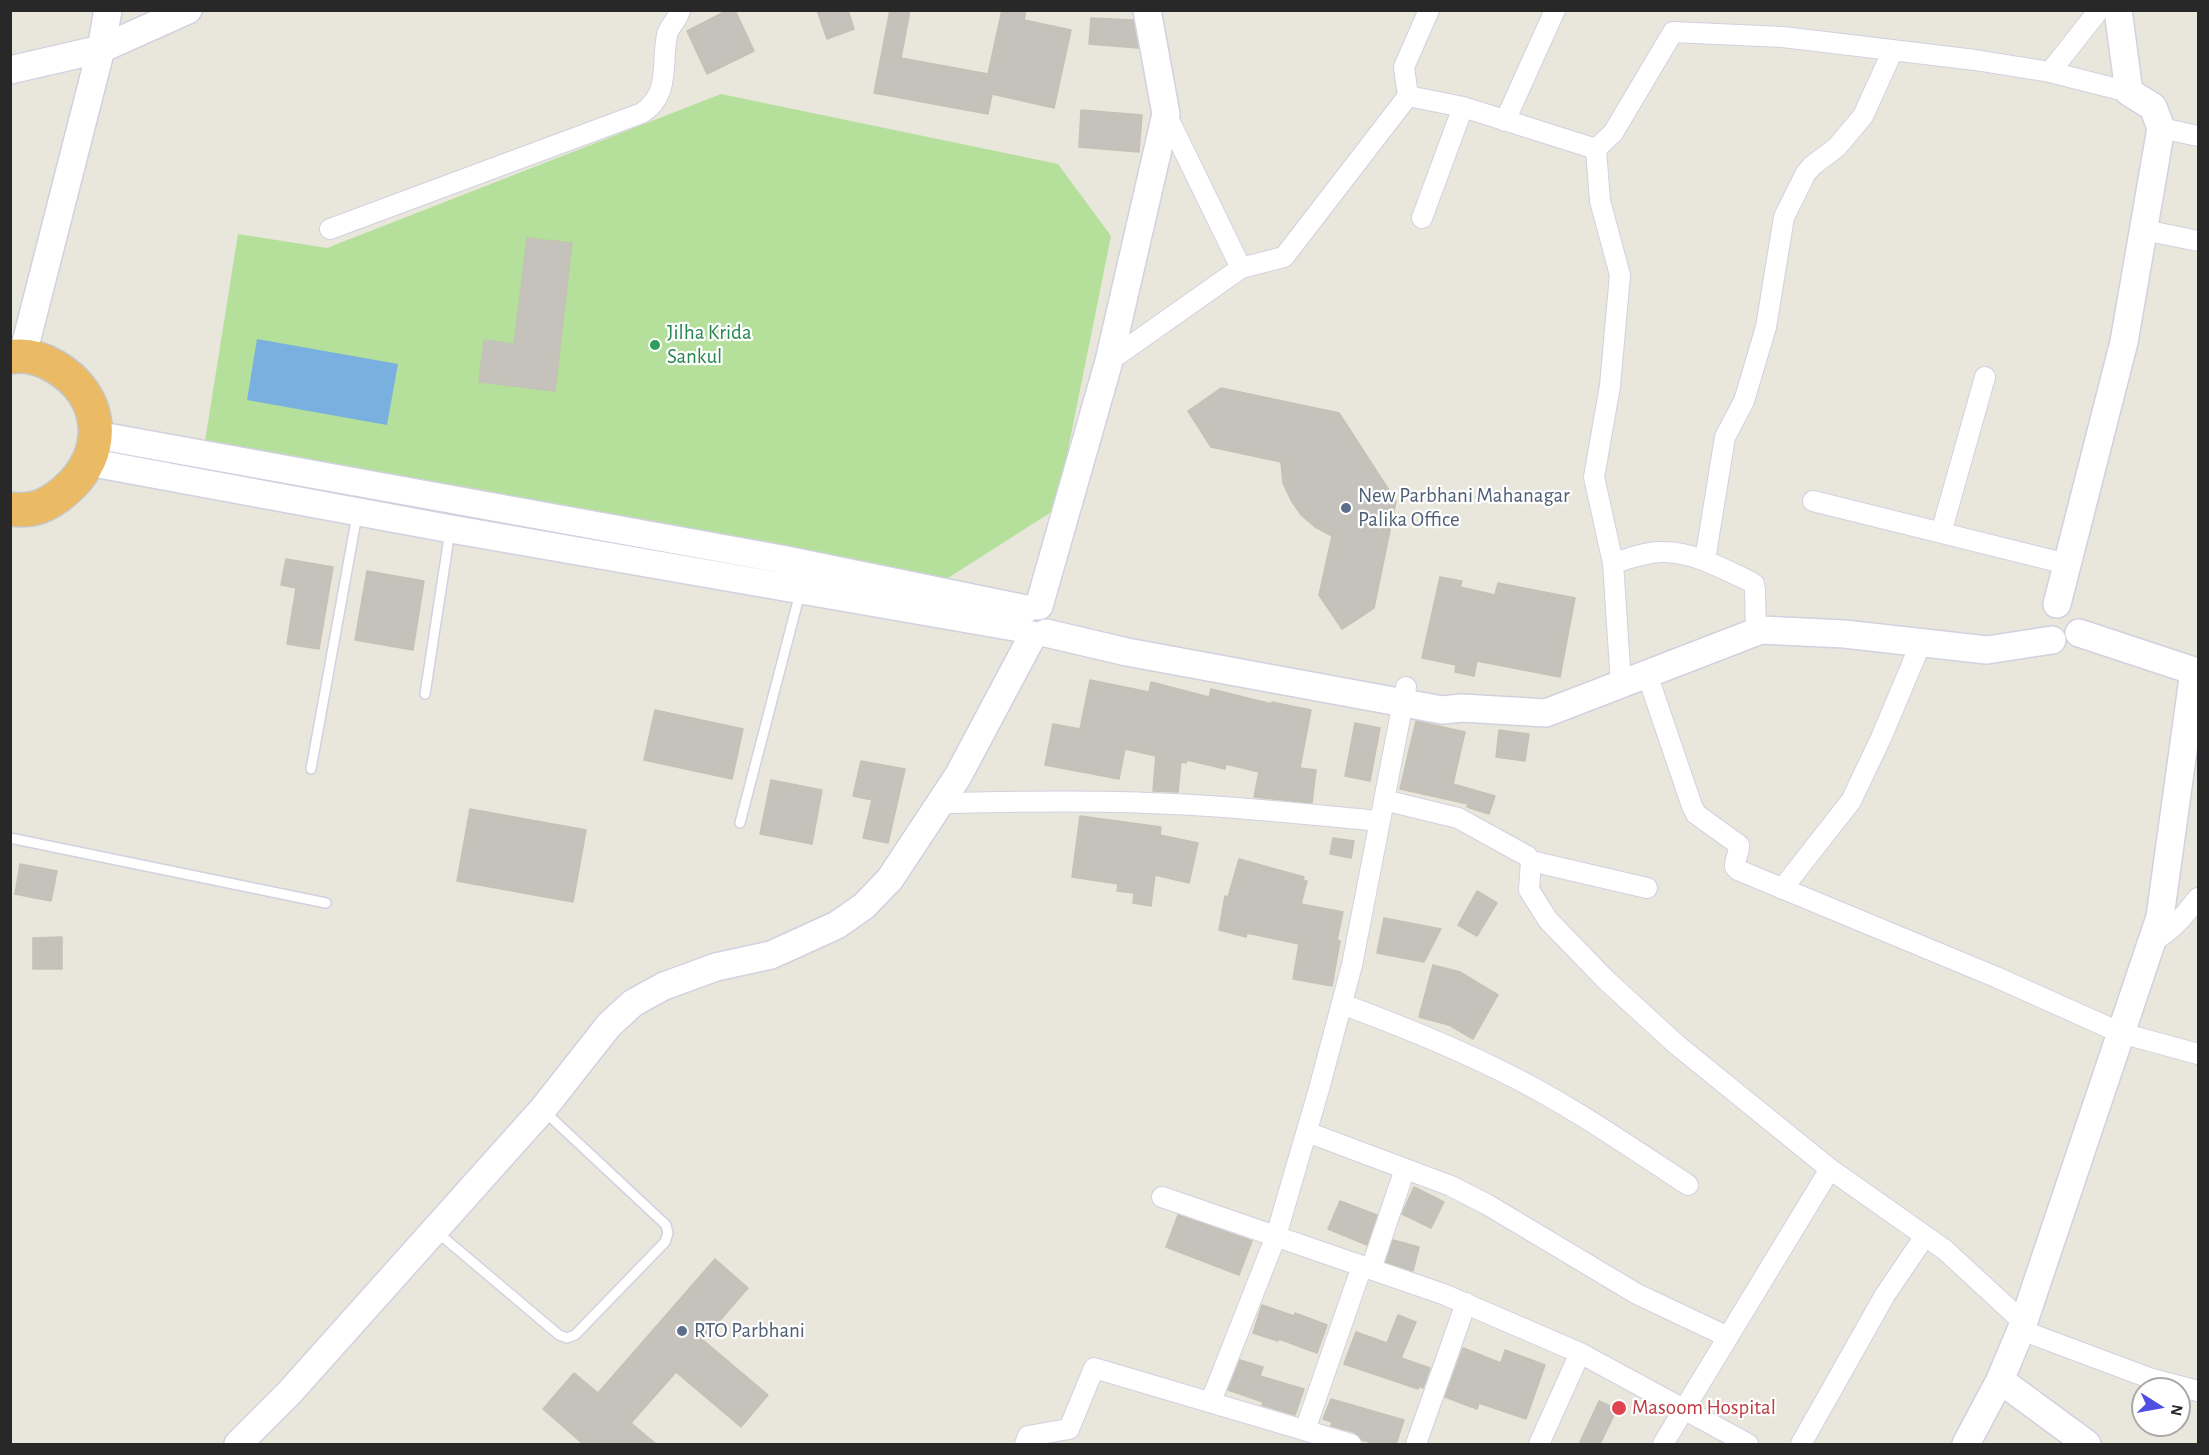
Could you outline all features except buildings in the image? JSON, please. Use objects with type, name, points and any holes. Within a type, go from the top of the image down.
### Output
[{"type":"highway","points":[[10,509],[27,511],[51,503],[78,480],[92,448],[96,420],[84,392],[69,374],[45,360],[16,355]]},
{"type":"street","points":[[16,355],[101,49],[108,10]]},
{"type":"street","points":[[10,70],[101,49],[188,10]]},
{"type":"street","points":[[330,229],[642,113],[650,108],[660,92],[665,74],[667,36],[680,10]]},
{"type":"street","points":[[1147,10],[1167,114],[1241,268]]},
{"type":"street","points":[[1109,361],[1241,268],[1284,257],[1408,96],[1404,67],[1429,10]]},
{"type":"street","points":[[1506,121],[1555,10]]},
{"type":"street","points":[[2050,72],[2099,10]]},
{"type":"street","points":[[2118,10],[2129,92]]},
{"type":"street","points":[[1596,148],[1613,133],[1673,32],[1783,37],[2050,72],[2129,92],[2153,107],[2161,128],[2124,342],[2057,604]]},
{"type":"street","points":[[1705,560],[1725,437],[1744,401],[1766,327],[1784,217],[1788,206],[1812,166],[1837,147],[1863,116],[1893,51]]},
{"type":"street","points":[[1408,96],[1463,106],[1596,148]]},
{"type":"street","points":[[1422,218],[1463,106]]},
{"type":"street","points":[[238,1444],[290,1392],[543,1109],[609,1025],[633,1003],[664,986],[716,967],[771,955],[837,925],[864,906],[890,879],[958,776],[1036,622],[1109,361],[1167,114]]},
{"type":"street","points":[[2161,128],[2199,136]]},
{"type":"street","points":[[1596,148],[1600,201],[1620,275],[1610,386],[1594,477],[1613,563],[1621,684]]},
{"type":"street","points":[[2144,230],[2199,240]]},
{"type":"street","points":[[1941,533],[1985,377]]},
{"type":"street","points":[[92,448],[357,512],[801,590],[1036,622]]},
{"type":"street","points":[[92,448],[436,498],[781,559],[1036,622],[1404,695],[1437,694],[1462,708],[1546,713],[1761,630],[1844,634],[1987,650],[2052,640],[2067,642],[2074,639],[2081,626],[2077,611],[2064,603],[2050,608],[2042,620],[2046,635],[2052,640]]},
{"type":"street","points":[[436,498],[441,527]]},
{"type":"street","points":[[1813,501],[2067,564]]},
{"type":"street","points":[[1613,563],[1663,551],[1705,560],[1754,585],[1756,632]]},
{"type":"street","points":[[1966,1444],[2000,1380],[2022,1326],[2160,916],[2197,669],[2079,633]]},
{"type":"street","points":[[1782,889],[1851,801],[1881,738],[1921,643]]},
{"type":"street","points":[[1647,674],[1696,814],[1739,845],[1734,862],[1738,870],[1996,977],[2121,1033],[2199,1054]]},
{"type":"street","points":[[1211,1401],[1276,1236],[1342,1004],[1352,965],[1404,695]]},
{"type":"street","points":[[1384,800],[1458,818],[1527,856],[1531,861],[1647,888]]},
{"type":"street","points":[[940,803],[1051,801],[1147,803],[1227,807],[1380,821]]},
{"type":"street","points":[[1531,861],[1529,890],[1548,920],[1606,980],[1677,1045],[1830,1169],[1945,1250],[2022,1326],[2152,1379],[2199,1391]]},
{"type":"street","points":[[2151,942],[2167,934],[2199,898]]},
{"type":"street","points":[[1342,1004],[1432,1038],[1503,1071],[1581,1114],[1688,1185]]},
{"type":"street","points":[[1307,1132],[1451,1186],[1488,1204],[1637,1294],[1728,1337]]},
{"type":"street","points":[[1305,1430],[1405,1169]]},
{"type":"street","points":[[1663,1444],[1830,1169]]},
{"type":"street","points":[[1162,1197],[1466,1303],[1580,1353],[1748,1444]]},
{"type":"street","points":[[1801,1444],[1885,1295],[1925,1236]]},
{"type":"street","points":[[1416,1444],[1466,1303]]},
{"type":"street","points":[[1539,1444],[1580,1353]]},
{"type":"street","points":[[1025,1444],[1028,1436],[1069,1429],[1094,1368],[1351,1444]]},
{"type":"street","points":[[2000,1380],[2087,1444]]},
{"type":"lane","points":[[311,769],[357,512]]},
{"type":"lane","points":[[425,694],[441,527]]},
{"type":"lane","points":[[740,824],[801,590]]},
{"type":"lane","points":[[10,838],[326,903]]},
{"type":"lane","points":[[435,1230],[559,1335],[567,1338],[576,1335],[665,1242],[668,1233],[666,1225],[543,1109]]},
{"type":"green space","name":"Jilha Krida Sankul","points":[[721,94],[1058,164],[1111,236],[1056,509],[945,580],[205,441],[238,234],[327,248]]},
{"type":"water","points":[[257,339],[398,364],[387,425],[247,400]]},
{"type":"place","name":"Jilha Krida Sankul","points":[[655,345]]},
{"type":"place","name":"New Parbhani Mahanagar Palika Office","points":[[1346,508]]},
{"type":"place","name":"RTO Parbhani","points":[[682,1331]]},
{"type":"place","name":"Masoom Hospital","points":[[1619,1408]]}]
